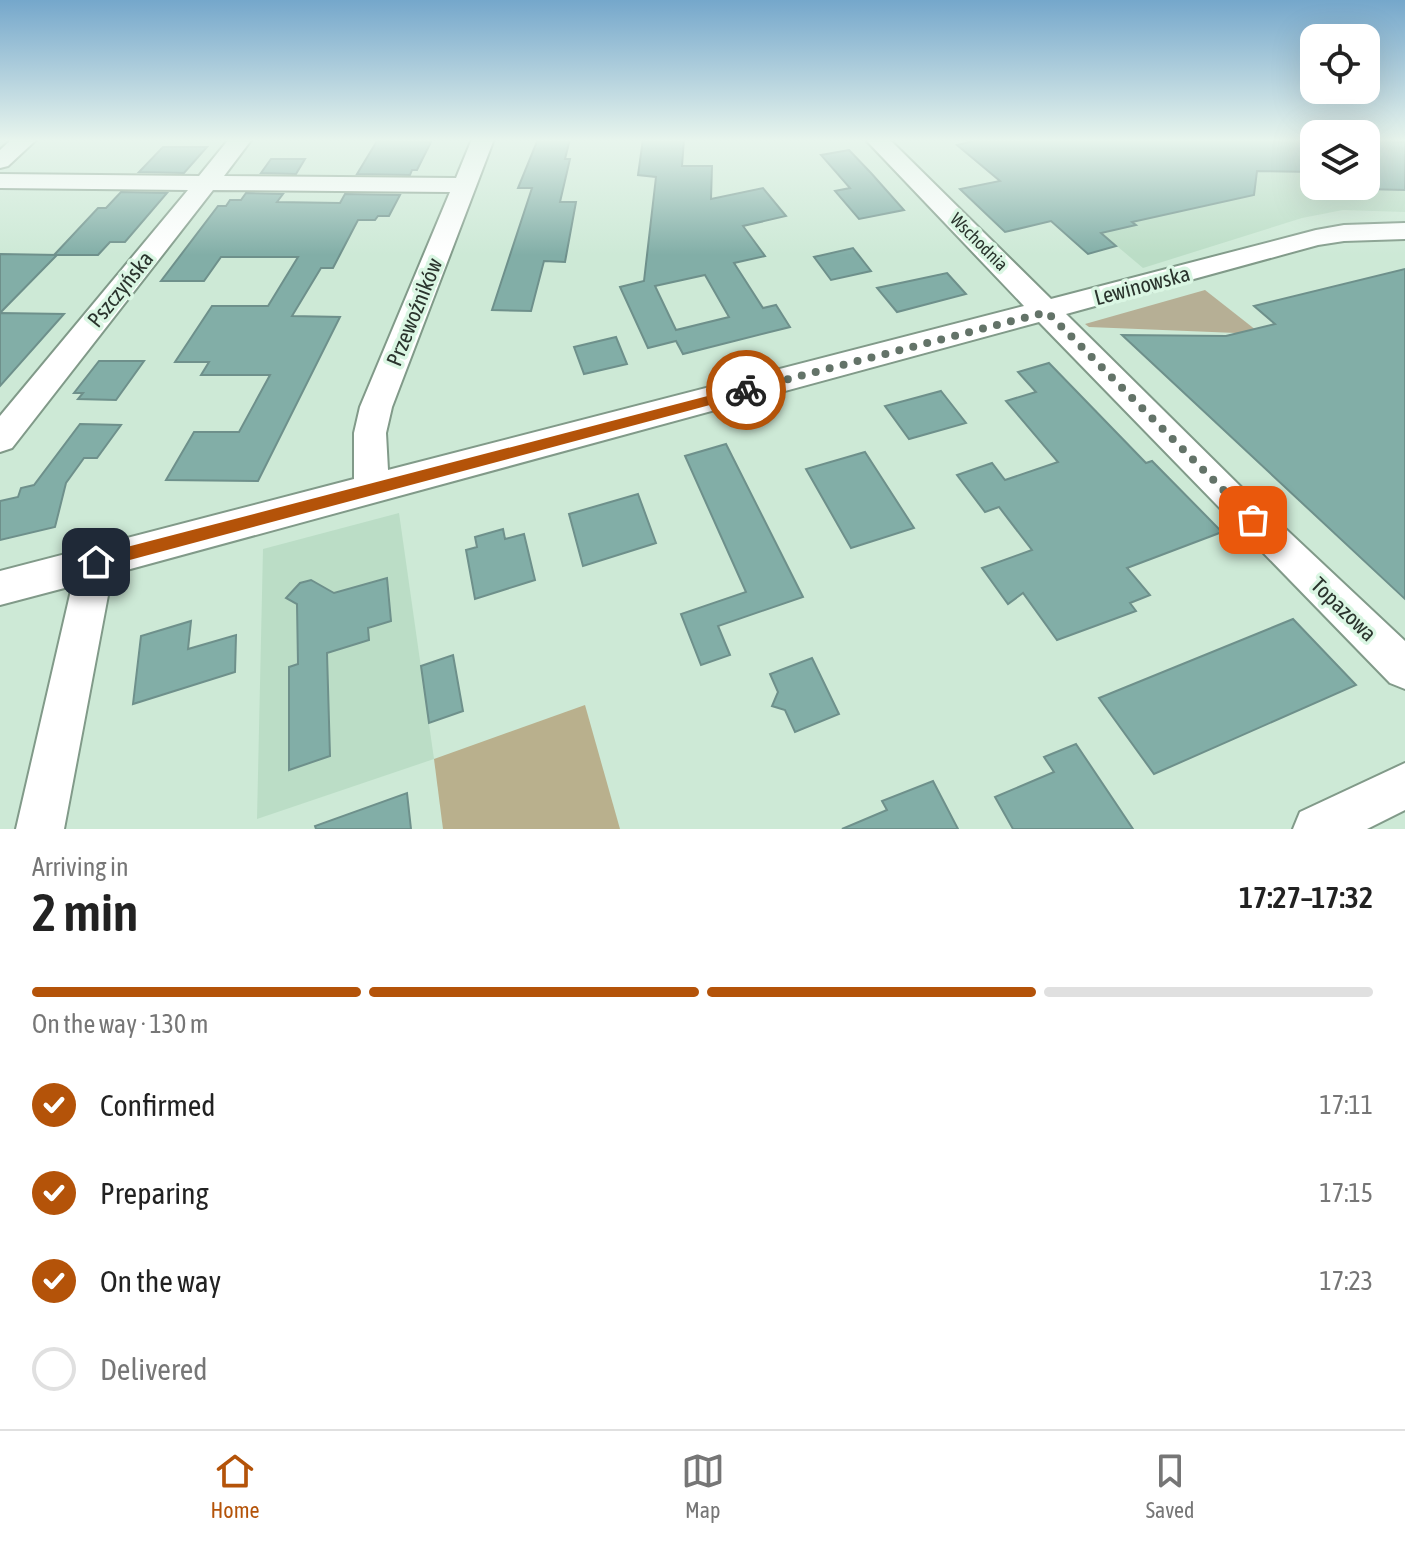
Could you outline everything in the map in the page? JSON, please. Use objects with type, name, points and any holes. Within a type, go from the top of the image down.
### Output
[{"type":"street","name":"Pszczyńska","points":[[0,439],[210,178]]},
{"type":"street","name":"Przewoźników","points":[[372,489],[370,433],[376,407],[469,178]]},
{"type":"street","name":"Wschodnia","points":[[914,178],[1047,312]]},
{"type":"street","points":[[0,181],[466,185]]},
{"type":"street","name":"Lewinowska","points":[[0,588],[1316,238],[1344,233],[1405,231]]},
{"type":"street","name":"Topazowa","points":[[1047,312],[1231,499],[1405,669]]},
{"type":"street","points":[[40,829],[96,562]]},
{"type":"street","points":[[1317,829],[1405,786]]},
{"type":"shaded area","points":[[1052,178],[1300,178],[1300,200],[1380,200],[1380,178],[1405,178],[1405,212],[1343,210],[1302,218],[1143,268],[1092,225]]},
{"type":"shaded area","points":[[1205,290],[1261,334],[1089,327],[1085,324]]},
{"type":"shaded area","points":[[399,513],[434,759],[257,819],[263,549]]},
{"type":"shaded area","points":[[585,705],[620,829],[443,829],[434,759]]},
{"type":"building","points":[[522,178],[566,178],[560,202],[576,202],[565,262],[544,261],[531,311],[492,310],[532,188],[518,188]]},
{"type":"building","points":[[656,178],[712,178],[711,199],[763,188],[786,216],[743,226],[765,256],[734,263],[763,308],[776,305],[790,327],[683,354],[676,341],[648,348],[620,287],[644,281]],"holes":[[[705,275],[729,317],[676,330],[655,286]]]},
{"type":"building","points":[[841,178],[875,178],[904,210],[859,219],[835,191],[850,188]]},
{"type":"building","points":[[996,178],[1256,178],[1254,195],[1132,222],[1136,225],[1101,233],[1116,246],[1088,254],[1051,221],[1005,232],[960,189],[1000,181]]},
{"type":"building","points":[[1380,178],[1405,178],[1405,190],[1380,189]]},
{"type":"building","points":[[121,192],[167,193],[125,242],[110,242],[98,255],[54,255],[98,208],[106,208]]},
{"type":"building","points":[[246,193],[283,194],[277,202],[340,203],[345,194],[400,195],[389,216],[358,220],[333,268],[321,268],[292,316],[340,317],[258,481],[166,480],[194,432],[239,432],[270,375],[201,375],[209,362],[175,362],[212,306],[268,306],[298,257],[221,257],[204,281],[161,281],[218,206],[226,206],[230,200],[241,200]]},
{"type":"building","points":[[853,248],[871,271],[831,280],[814,257]]},
{"type":"building","points":[[0,254],[57,255],[0,313]]},
{"type":"building","points":[[1405,269],[1405,599],[1122,335],[1226,336],[1275,324],[1254,306]]},
{"type":"building","points":[[947,273],[966,294],[897,312],[877,288]]},
{"type":"building","points":[[0,313],[64,314],[0,386]]},
{"type":"building","points":[[616,337],[627,364],[584,374],[574,347]]},
{"type":"building","points":[[99,361],[144,361],[116,400],[78,399],[83,393],[74,393]]},
{"type":"building","points":[[1049,363],[1146,463],[1152,461],[1222,532],[1127,568],[1150,595],[1130,603],[1136,611],[1057,640],[1023,593],[1008,604],[982,568],[1032,550],[999,507],[985,512],[957,475],[992,463],[1005,480],[1058,462],[1006,401],[1036,392],[1018,372]]},
{"type":"building","points":[[941,391],[966,423],[909,439],[885,406]]},
{"type":"building","points":[[80,424],[121,425],[97,458],[84,458],[66,483],[55,527],[0,540],[0,501],[18,497],[21,488],[34,485]]},
{"type":"building","points":[[726,444],[803,597],[718,626],[730,655],[701,665],[681,614],[746,592],[685,456]]},
{"type":"building","points":[[865,452],[914,528],[851,548],[806,469]]},
{"type":"building","points":[[638,494],[656,543],[583,566],[569,514]]},
{"type":"building","points":[[503,529],[505,539],[524,534],[535,580],[475,599],[466,550],[477,547],[475,537]]},
{"type":"building","points":[[387,578],[391,621],[368,628],[369,640],[327,653],[330,756],[289,770],[289,667],[298,664],[297,604],[286,598],[300,583],[311,580],[334,593]]},
{"type":"building","points":[[1293,619],[1356,685],[1154,774],[1099,698]]},
{"type":"building","points":[[191,621],[188,649],[236,635],[235,672],[133,704],[141,636]]},
{"type":"building","points":[[453,655],[463,711],[429,723],[421,666]]},
{"type":"building","points":[[812,658],[839,714],[795,732],[785,710],[772,706],[778,692],[770,674]]},
{"type":"building","points":[[1076,744],[1133,829],[1013,829],[995,797],[1054,772],[1044,757]]},
{"type":"building","points":[[933,781],[958,829],[842,829],[887,810],[882,801]]},
{"type":"building","points":[[407,793],[411,829],[316,829],[315,826]]},
{"type":"way so far","points":[[746,390],[1047,312],[1253,520]]},
{"type":"route","points":[[96,562],[746,390]]}]
